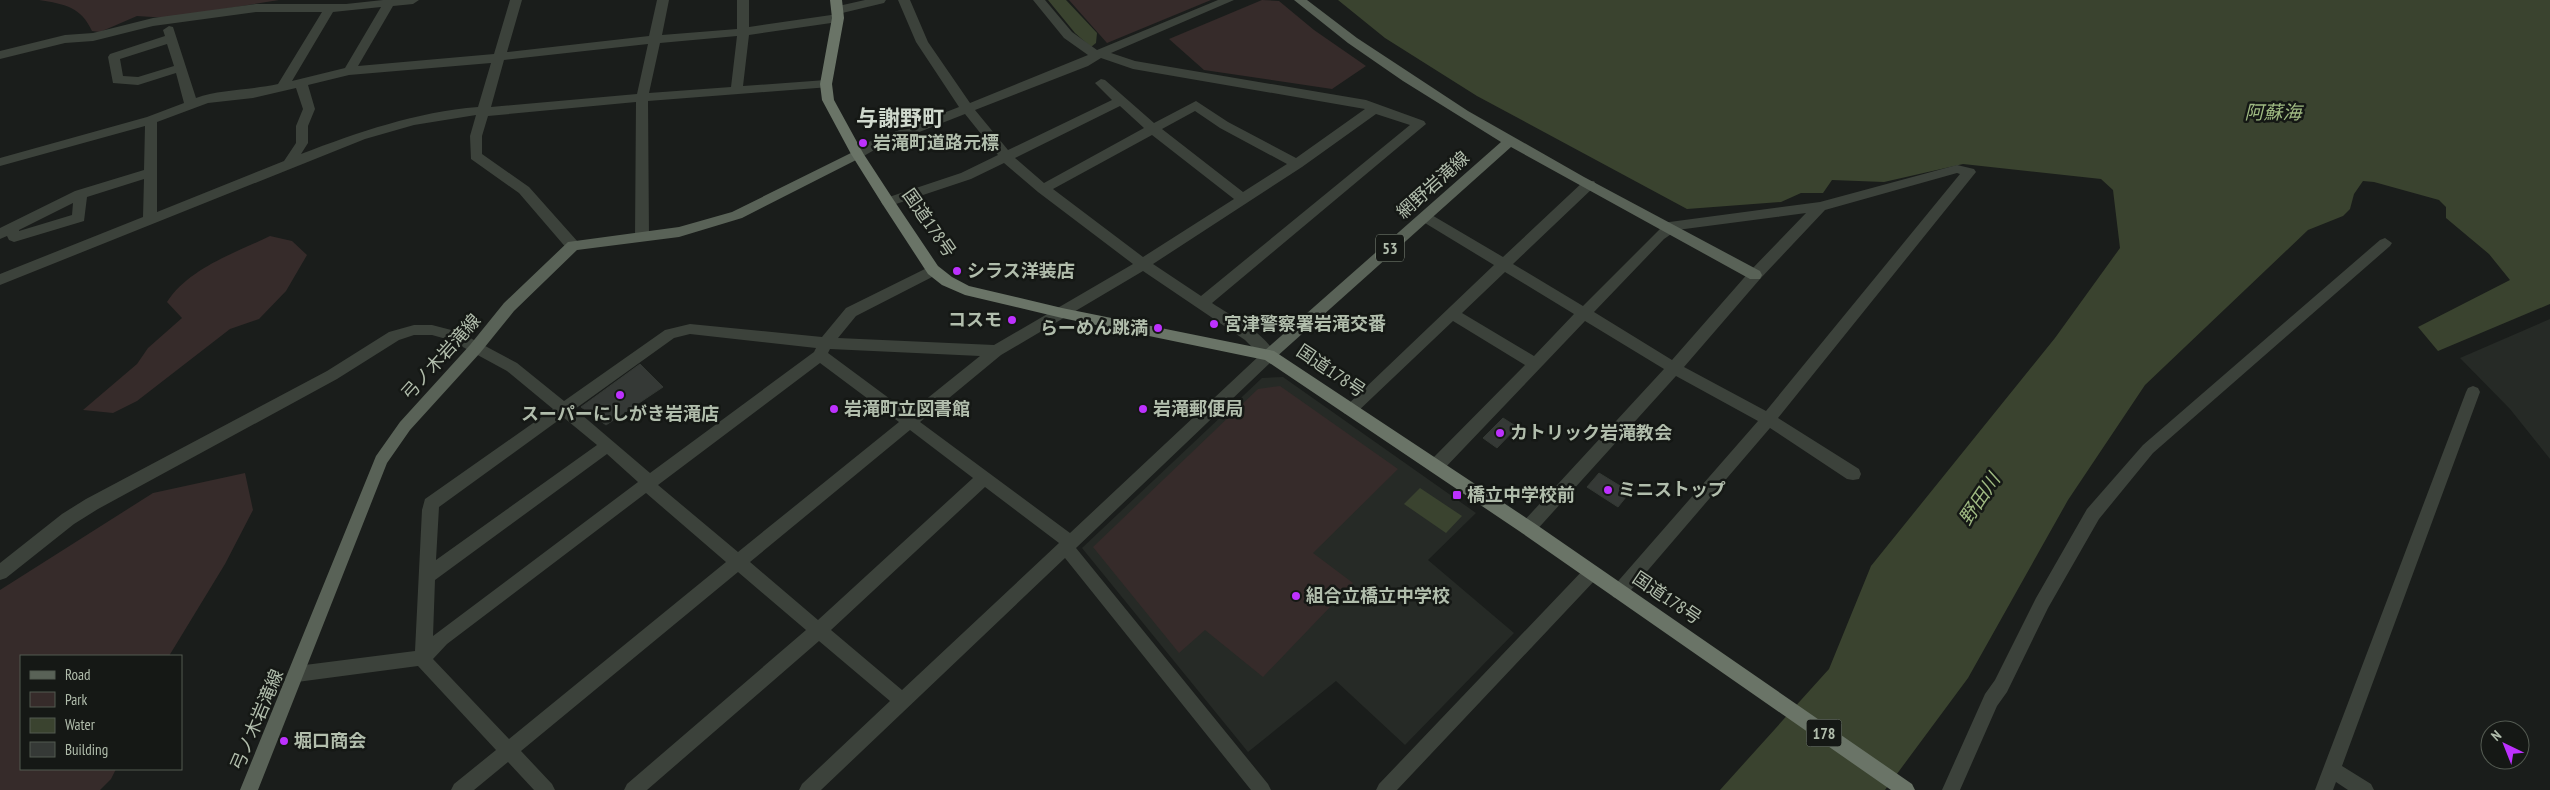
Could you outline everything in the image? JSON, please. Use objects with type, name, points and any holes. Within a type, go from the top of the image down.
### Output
[{"type":"highway","name":"国道178号","points":[[838,9],[826,84],[828,100],[857,154],[888,202],[933,270],[947,281],[965,290],[1269,355],[1528,528],[1906,790]]},
{"type":"main road","points":[[1300,0],[1377,60],[1510,141],[1755,275]]},
{"type":"main road","name":"網野岩滝線","points":[[1269,355],[1510,141]]},
{"type":"main road","points":[[573,246],[679,232],[737,215],[857,154]]},
{"type":"main road","name":"弓ノ木岩滝線","points":[[249,790],[381,460],[405,426],[475,349],[510,307],[573,246]]},
{"type":"street","points":[[0,54],[65,39],[93,37],[136,25],[256,8],[329,9],[413,0]]},
{"type":"street","points":[[516,0],[482,112],[476,136],[476,156],[503,173],[524,190],[573,246]]},
{"type":"street","points":[[642,237],[642,99],[663,0]]},
{"type":"street","points":[[737,90],[743,32],[743,0]]},
{"type":"street","points":[[0,162],[151,120],[191,104],[221,96],[253,94],[349,71],[498,57],[589,45],[743,32],[880,0]]},
{"type":"street","points":[[808,790],[1269,355],[1250,336],[1143,264],[1043,189],[1006,157],[967,108],[922,42],[912,23],[904,0]]},
{"type":"street","points":[[1039,0],[1068,34],[1100,53],[1133,65],[1366,104],[1374,109],[1420,124],[1202,303]]},
{"type":"street","points":[[857,154],[871,146],[1084,63],[1100,53],[1228,0]]},
{"type":"street","points":[[349,71],[390,2]]},
{"type":"street","points":[[283,86],[329,9]]},
{"type":"street","points":[[166,21],[191,104]]},
{"type":"street","points":[[172,38],[114,57],[118,80],[138,82],[180,68]]},
{"type":"street","points":[[289,164],[302,144],[302,126],[309,109],[301,82]]},
{"type":"street","points":[[1101,83],[1153,129],[1243,199]]},
{"type":"street","points":[[0,280],[360,136],[414,121],[477,111],[826,84]]},
{"type":"street","points":[[888,202],[966,176],[1120,101]]},
{"type":"street","points":[[1043,189],[1196,105],[1224,125],[1296,164]]},
{"type":"street","points":[[460,790],[996,351],[1143,264],[1296,164],[1374,109]]},
{"type":"street","points":[[150,220],[151,120]]},
{"type":"street","points":[[1436,466],[1669,227],[1820,207],[1957,169],[1969,172],[1768,419],[1619,592]]},
{"type":"street","points":[[80,194],[79,218],[14,237],[6,231],[80,194],[150,173]]},
{"type":"street","points":[[1350,410],[1589,184]]},
{"type":"street","points":[[1528,528],[1674,368],[1755,275],[1820,207]]},
{"type":"street","points":[[1425,217],[1674,368],[1768,419],[1853,474]]},
{"type":"street","points":[[1951,790],[1991,700],[2001,686],[2052,584],[2093,514],[2148,449],[2385,244]]},
{"type":"street","points":[[297,674],[423,658],[441,639],[822,349],[851,312],[933,270]]},
{"type":"street","points":[[1452,314],[1536,364]]},
{"type":"street","points":[[546,790],[426,664],[423,658],[431,504],[670,334],[690,329],[822,349],[996,351]]},
{"type":"street","points":[[0,573],[68,520],[92,504],[324,379],[394,336],[414,330],[432,330],[454,336],[475,349],[489,354],[512,367],[608,445],[649,482],[651,488],[902,701]]},
{"type":"street","points":[[822,349],[909,422],[1068,544],[1262,790]]},
{"type":"street","points":[[2324,790],[2473,392]]},
{"type":"street","points":[[427,576],[608,445]]},
{"type":"street","points":[[633,790],[820,630],[984,478]]},
{"type":"street","points":[[1384,790],[1592,573]]},
{"type":"street","points":[[2332,770],[2366,790]]},
{"type":"shaded area","points":[[2550,319],[2550,459],[2510,409],[2460,358]]},
{"type":"shaded area","name":"組合立橋立中学校","points":[[1283,377],[1476,513],[1428,560],[1514,633],[1405,745],[1336,681],[1248,752],[1082,548],[1262,378]]},
{"type":"green space","points":[[39,0],[279,0],[168,18],[137,16],[100,32],[92,31],[83,17],[71,8]]},
{"type":"green space","points":[[1069,0],[1211,0],[1107,43]]},
{"type":"green space","points":[[1262,0],[1279,1],[1314,30],[1366,66],[1332,89],[1204,70],[1169,39]]},
{"type":"green space","points":[[270,236],[292,241],[307,255],[286,291],[259,319],[230,329],[137,401],[113,413],[83,410],[137,364],[148,348],[182,318],[167,302],[176,290],[200,271],[228,255]]},
{"type":"green space","points":[[1280,386],[1398,469],[1313,553],[1353,583],[1263,677],[1205,630],[1179,653],[1093,547],[1258,389]]},
{"type":"green space","points":[[245,473],[253,510],[225,564],[170,655],[20,655],[20,770],[116,770],[111,779],[100,790],[0,790],[0,590],[153,493]]},
{"type":"water","points":[[1048,0],[1066,0],[1097,33],[1096,43],[1091,47],[1075,33]]},
{"type":"water","name":"阿蘇海","points":[[1338,0],[2550,0],[2550,304],[2438,351],[2418,327],[2510,280],[2489,254],[2446,218],[2446,207],[2439,200],[2374,182],[2363,181],[2354,194],[2350,209],[2343,216],[2308,230],[2145,385],[2068,500],[1968,678],[1885,790],[1720,790],[1829,669],[1871,566],[2055,338],[2120,248],[2113,190],[2101,179],[1963,164],[1884,182],[1832,180],[1823,193],[1801,193],[1781,202],[1687,209],[1477,96],[1385,38]]},
{"type":"water","points":[[1420,488],[1462,516],[1446,533],[1404,504]]},
{"type":"building","name":"スーパーにしがき岩滝店","points":[[640,364],[663,387],[606,425],[581,407]]},
{"type":"building","name":"カトリック岩滝教会","points":[[1503,418],[1517,427],[1497,448],[1483,438]]},
{"type":"building","name":"ミニストップ","points":[[1599,473],[1630,492],[1618,507],[1587,487]]},
{"type":"place","name":"岩滝町道路元標","points":[[863,143]]},
{"type":"place","name":"シラス洋装店","points":[[957,271]]},
{"type":"place","name":"コスモ","points":[[1012,320]]},
{"type":"place","name":"宮津警察署岩滝交番","points":[[1214,324]]},
{"type":"place","name":"らーめん跳満","points":[[1158,328]]},
{"type":"place","name":"スーパーにしがき岩滝店","points":[[620,395]]},
{"type":"place","name":"岩滝町立図書館","points":[[834,409]]},
{"type":"place","name":"岩滝郵便局","points":[[1143,409]]},
{"type":"place","name":"カトリック岩滝教会","points":[[1500,433]]},
{"type":"place","name":"ミニストップ","points":[[1608,490]]},
{"type":"place","name":"橋立中学校前","points":[[1457,495]]},
{"type":"place","name":"組合立橋立中学校","points":[[1296,596]]},
{"type":"place","name":"堀口商会","points":[[284,741]]},
{"type":"district","name":"与謝野町","points":[[900,118]]},
{"type":"water label","name":"野田川","points":[[1979,499]]}]
